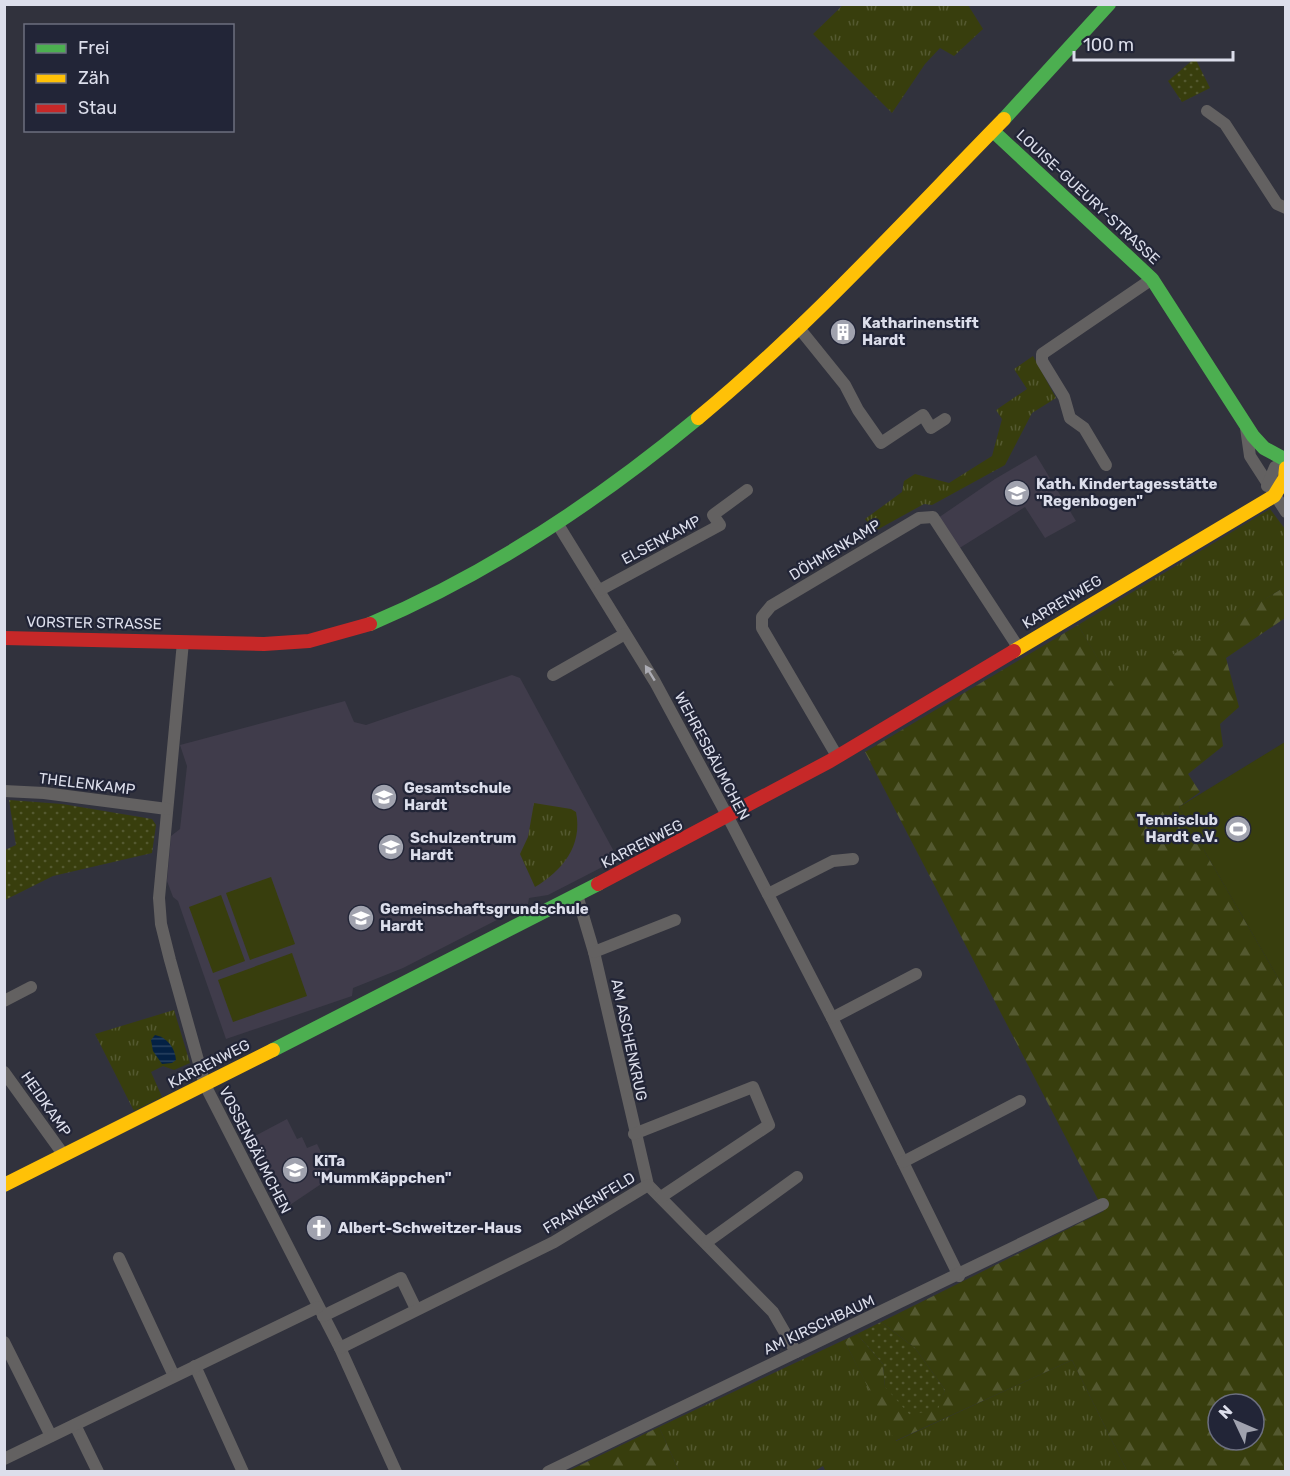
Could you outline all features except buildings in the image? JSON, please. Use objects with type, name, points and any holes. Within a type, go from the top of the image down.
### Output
[{"type":"street","name":"VORSTER STRASSE","points":[[4,638],[264,644],[309,641],[361,627],[435,595],[557,523],[674,438],[751,374],[993,131],[1109,4]]},
{"type":"street","points":[[1207,111],[1225,124],[1277,204],[1286,208]]},
{"type":"street","name":"LOUISE-GUEURY-STRASSE","points":[[993,131],[1152,279],[1245,424],[1264,448],[1286,461]]},
{"type":"street","points":[[1106,465],[1084,428],[1070,418],[1064,397],[1042,361],[1042,354],[1152,279]]},
{"type":"street","points":[[799,328],[845,385],[858,410],[881,443],[923,415],[931,428],[945,419]]},
{"type":"street","points":[[1245,424],[1251,456],[1286,513]]},
{"type":"street","name":"KARRENWEG","points":[[4,1185],[577,895],[728,817],[837,756],[1271,491],[1275,467],[1286,461]]},
{"type":"street","points":[[1271,491],[1285,478],[1286,468]]},
{"type":"street","name":"ELSENKAMP","points":[[600,590],[720,525],[713,515],[747,490]]},
{"type":"street","name":"DÖHMENKAMP","points":[[837,756],[762,628],[762,616],[771,606],[918,518],[933,517],[1018,647]]},
{"type":"street","name":"WEHRESBÄUMCHEN","points":[[557,523],[655,682],[728,817],[832,1018],[959,1276]]},
{"type":"street","points":[[553,675],[625,634]]},
{"type":"street","name":"VOSSENBÄUMCHEN","points":[[183,642],[161,864],[161,924],[205,1085],[340,1348],[396,1472]]},
{"type":"street","name":"THELENKAMP","points":[[4,791],[44,793],[167,809]]},
{"type":"street","points":[[768,894],[833,861],[853,859]]},
{"type":"street","name":"AM ASCHENKRUG","points":[[577,895],[594,952],[634,1134],[648,1185]]},
{"type":"street","points":[[594,952],[675,920]]},
{"type":"street","points":[[832,1018],[916,974]]},
{"type":"street","points":[[4,1001],[32,987]]},
{"type":"street","name":"HEIDKAMP","points":[[4,1072],[63,1154]]},
{"type":"street","points":[[634,1134],[753,1087],[769,1125],[661,1197]]},
{"type":"street","points":[[903,1162],[1020,1101]]},
{"type":"street","points":[[707,1242],[797,1177]]},
{"type":"street","points":[[648,1185],[707,1242],[773,1312],[796,1352]]},
{"type":"street","name":"FRANKENFELD","points":[[340,1348],[554,1242],[648,1185]]},
{"type":"street","name":"AM KIRSCHBAUM","points":[[548,1472],[959,1276],[1103,1204]]},
{"type":"street","points":[[119,1258],[174,1376]]},
{"type":"street","points":[[4,1459],[195,1366],[402,1278],[417,1309]]},
{"type":"street","points":[[4,1342],[51,1436]]},
{"type":"street","points":[[195,1366],[243,1472]]},
{"type":"street","points":[[75,1425],[98,1472]]},
{"type":"shaded area","name":"Kath. Kindertagesstätte \"Regenbogen\"","points":[[1036,455],[1076,521],[1045,538],[1025,507],[958,549],[938,518],[995,479]]},
{"type":"shaded area","name":"Schulzentrum Hardt","points":[[512,675],[520,678],[618,859],[548,895],[529,898],[528,904],[403,968],[353,988],[352,996],[226,1039],[178,901],[173,897],[167,881],[171,836],[180,829],[187,766],[180,745],[345,701],[354,722],[366,725]]},
{"type":"shaded area","name":"KiTa \"MummKäppchen\"","points":[[287,1119],[297,1139],[302,1137],[307,1148],[317,1144],[333,1176],[284,1209],[251,1150],[256,1147],[251,1138]]},
{"type":"green space","points":[[843,5],[968,5],[983,29],[954,56],[940,48],[925,64],[892,113],[813,34]]},
{"type":"green space","points":[[1195,58],[1210,88],[1182,102],[1168,81]]},
{"type":"green space","points":[[1033,356],[1056,398],[1032,413],[1005,465],[932,505],[924,504],[875,531],[865,519],[902,492],[904,481],[915,474],[949,483],[992,456],[1002,419],[996,410],[1027,389],[1014,369]]},
{"type":"green space","points":[[1270,509],[1285,529],[1285,587],[1116,690],[1078,625]]},
{"type":"green space","points":[[1285,587],[1285,618],[1226,658],[1239,707],[1220,724],[1223,746],[1188,774],[1200,792],[1179,807],[1285,990],[1285,1471],[1127,1471],[1072,1360],[895,1441],[844,1340],[857,1334],[883,1364],[885,1387],[937,1409],[945,1390],[915,1348],[881,1322],[1104,1211],[865,752],[1078,625],[1116,689]]},
{"type":"green space","name":"Tennisclub Hardt e.V.","points":[[1285,742],[1285,990],[1179,807]]},
{"type":"green space","points":[[9,800],[62,804],[152,819],[156,825],[152,853],[53,876],[5,900],[5,850],[16,845]]},
{"type":"green space","points":[[534,803],[571,809],[576,812],[577,824],[573,846],[562,865],[535,887],[520,854],[528,837]]},
{"type":"green space","points":[[271,877],[295,944],[250,960],[226,893]]},
{"type":"green space","points":[[221,895],[245,961],[213,973],[189,907]]},
{"type":"green space","points":[[292,953],[307,996],[233,1022],[218,980]]},
{"type":"green space","points":[[174,1010],[190,1063],[174,1070],[163,1066],[151,1072],[162,1097],[134,1111],[95,1034]]},
{"type":"green space","points":[[881,1322],[915,1348],[945,1390],[938,1409],[910,1415],[885,1387],[883,1364],[857,1334]]},
{"type":"green space","points":[[844,1340],[896,1441],[1072,1360],[1127,1471],[826,1472],[823,1466],[813,1472],[679,1471],[659,1427]]},
{"type":"green space","points":[[659,1427],[679,1471],[568,1471]]},
{"type":"water","points":[[155,1035],[163,1038],[172,1047],[176,1060],[172,1063],[162,1064],[153,1051],[151,1040]]},
{"type":"traffic: fast","points":[[1004,119],[1109,4]]},
{"type":"traffic: fast","points":[[993,131],[1152,279],[1253,436],[1264,448],[1286,460]]},
{"type":"traffic: fast","points":[[370,624],[457,582],[541,533],[622,478],[698,418]]},
{"type":"traffic: fast","points":[[273,1050],[598,884]]},
{"type":"traffic: slow","points":[[698,418],[817,310],[1004,119]]},
{"type":"traffic: slow","points":[[1014,651],[1274,496],[1285,478],[1286,468]]},
{"type":"traffic: slow","points":[[4,1185],[273,1050]]},
{"type":"traffic: jam","points":[[4,638],[264,644],[309,641],[370,624]]},
{"type":"traffic: jam","points":[[598,884],[830,761],[1014,651]]},
{"type":"place","name":"Katharinenstift Hardt","points":[[843,332]]},
{"type":"place","name":"Kath. Kindertagesstätte \"Regenbogen\"","points":[[1017,493]]},
{"type":"place","name":"Gesamtschule Hardt","points":[[384,797]]},
{"type":"place","name":"Tennisclub Hardt e.V.","points":[[1238,829]]},
{"type":"place","name":"Schulzentrum Hardt","points":[[391,847]]},
{"type":"place","name":"Gemeinschaftsgrundschule Hardt","points":[[361,918]]},
{"type":"place","name":"KiTa \"MummKäppchen\"","points":[[295,1170]]},
{"type":"place","name":"Albert-Schweitzer-Haus","points":[[319,1228]]}]
